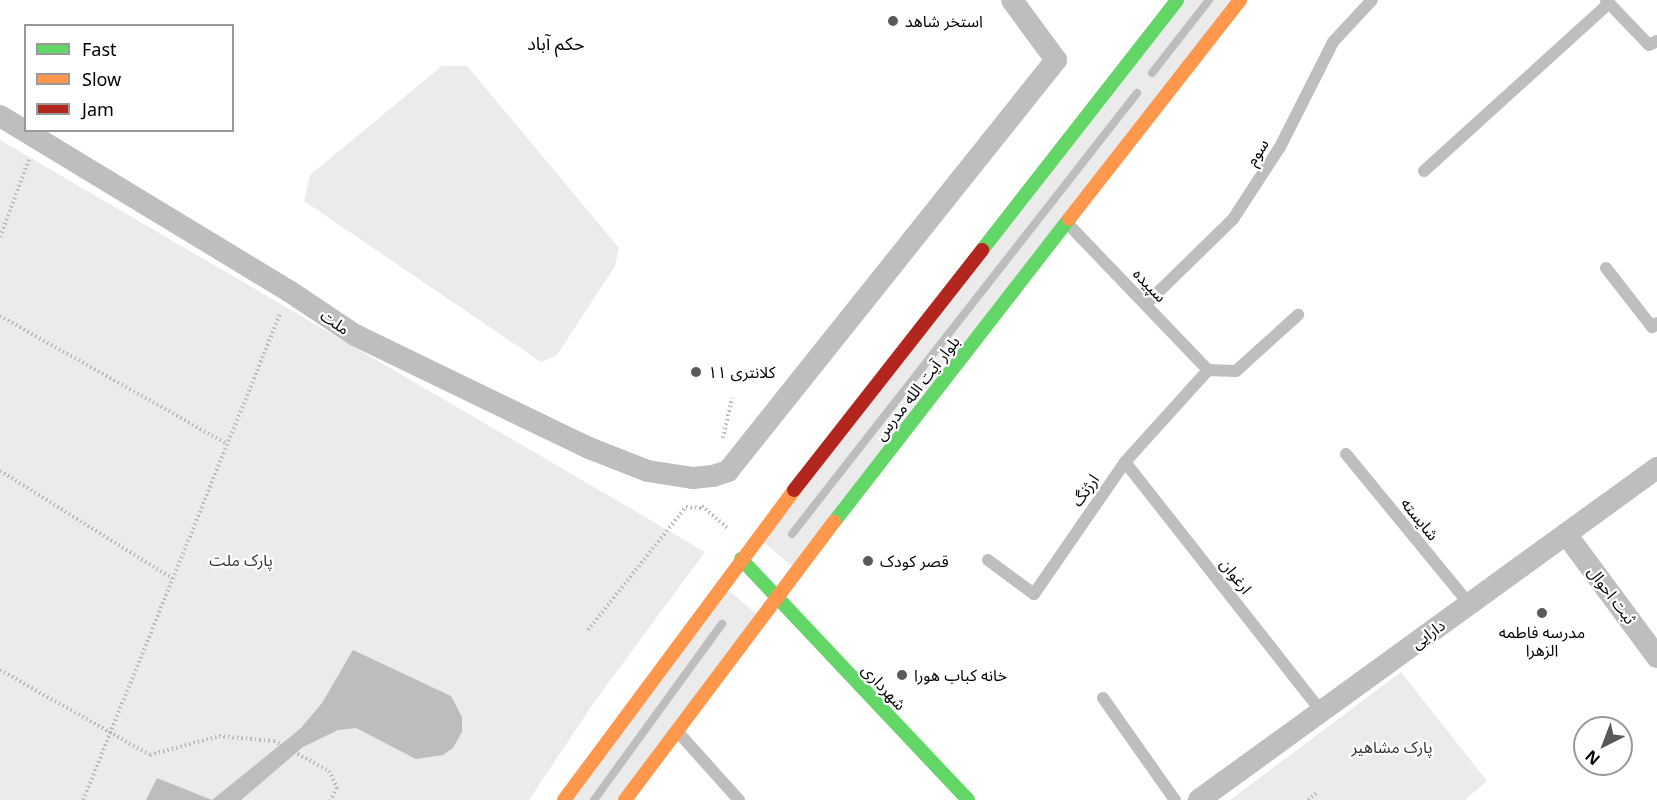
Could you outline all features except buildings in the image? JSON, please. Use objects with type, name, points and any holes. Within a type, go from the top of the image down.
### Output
[{"type":"main road","name":"بلوار آیت الله مدرس","points":[[564,800],[741,559],[1177,0]]},
{"type":"main road","name":"بلوار آیت الله مدرس","points":[[625,800],[776,596],[1240,0]]},
{"type":"main road","name":"شهرداری","points":[[741,559],[968,800]]},
{"type":"street","name":"ملت","points":[[28,132],[289,291],[355,335],[589,448],[648,471],[693,478],[728,471],[1056,60],[1012,0]]},
{"type":"street","name":"ملت","points":[[0,116],[24,130]]},
{"type":"street","name":"دارایی","points":[[1199,800],[1657,468]]},
{"type":"street","name":"ثبت احوال","points":[[1566,534],[1657,657]]},
{"type":"lane","name":"سوم","points":[[1146,304],[1233,219],[1280,147],[1333,42],[1372,0]]},
{"type":"lane","points":[[1424,171],[1608,1],[1649,45],[1657,41]]},
{"type":"lane","name":"سپیده","points":[[1067,223],[1208,370]]},
{"type":"lane","points":[[1606,268],[1652,327],[1657,323]]},
{"type":"lane","points":[[1208,370],[1236,371],[1298,315]]},
{"type":"lane","name":"ارژنگ","points":[[988,560],[1034,594],[1125,462],[1208,370]]},
{"type":"lane","name":"شایسته","points":[[1346,454],[1469,604]]},
{"type":"lane","name":"ارغوان","points":[[1125,462],[1321,711]]},
{"type":"lane","points":[[1103,698],[1175,800]]},
{"type":"lane","points":[[676,730],[739,800]]},
{"type":"path","points":[[0,237],[37,137]]},
{"type":"path","points":[[83,800],[289,291]]},
{"type":"path","points":[[0,316],[227,444]]},
{"type":"path","points":[[0,471],[172,578]]},
{"type":"path","points":[[588,630],[686,507],[703,508],[733,534]]},
{"type":"path","points":[[0,670],[150,755],[219,736],[274,741],[329,771],[337,788],[330,800]]},
{"type":"path","points":[[1308,800],[1318,792]]},
{"type":"green space","points":[[1177,0],[1240,0],[797,570],[757,537]]},
{"type":"green space","points":[[442,66],[467,66],[619,248],[615,266],[557,355],[541,362],[304,201],[310,175]]},
{"type":"green space","name":"پارک ملت","points":[[0,140],[705,552],[595,701],[529,800],[0,800]]},
{"type":"green space","points":[[721,584],[760,617],[625,800],[564,800]]},
{"type":"green space","name":"پارک مشاهیر","points":[[1401,672],[1487,781],[1465,800],[1230,800]]},
{"type":"shaded area","points":[[353,650],[451,696],[462,717],[462,732],[453,748],[443,755],[416,759],[356,728],[338,730],[303,747],[241,800],[212,800],[301,728],[322,703]]},
{"type":"shaded area","points":[[157,778],[212,800],[146,800]]},
{"type":"waterway","points":[[1152,73],[1209,0]]},
{"type":"waterway","points":[[792,534],[1137,93]]},
{"type":"waterway","points":[[594,800],[722,624]]},
{"type":"traffic: fast","points":[[982,250],[1177,0]]},
{"type":"traffic: fast","points":[[834,522],[1069,219]]},
{"type":"traffic: fast","points":[[741,559],[968,800]]},
{"type":"traffic: slow","points":[[1069,219],[1240,0]]},
{"type":"traffic: slow","points":[[564,800],[794,490]]},
{"type":"traffic: slow","points":[[625,800],[834,522]]},
{"type":"traffic: jam","points":[[794,490],[982,250]]},
{"type":"place","name":"استخر شاهد","points":[[893,21]]},
{"type":"place","name":"کلانتری ۱۱","points":[[696,372]]},
{"type":"place","name":"قصر کودک","points":[[868,561]]},
{"type":"place","name":"مدرسه فاطمه الزهرا","points":[[1542,613]]},
{"type":"place","name":"خانه کباب هورا","points":[[902,675]]},
{"type":"district","name":"حکم آباد","points":[[556,43]]}]
